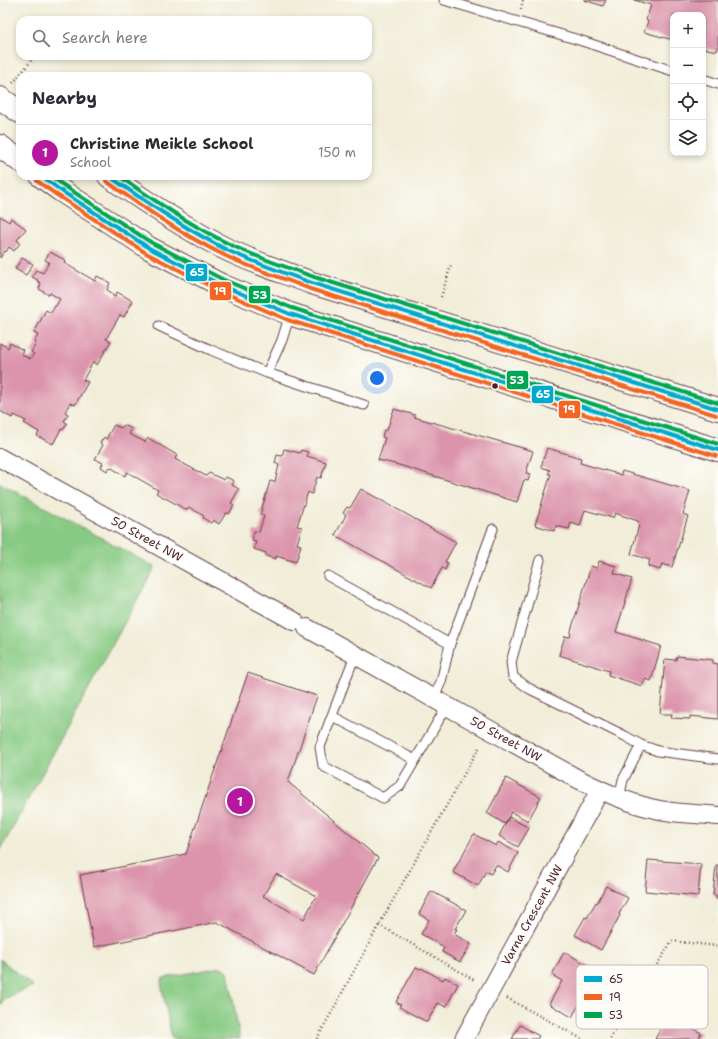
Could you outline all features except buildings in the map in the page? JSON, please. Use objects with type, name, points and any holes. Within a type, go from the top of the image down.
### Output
[{"type":"street","points":[[0,98],[16,109]]},
{"type":"street","points":[[0,146],[16,158]]},
{"type":"street","points":[[46,180],[150,248],[221,285],[290,314],[718,450]]},
{"type":"street","points":[[115,180],[219,245],[252,260],[306,281],[718,409]]},
{"type":"street","name":"50 Street NW","points":[[0,458],[578,780],[619,798],[653,808],[671,812],[718,816]]},
{"type":"street","name":"Varna Crescent NW","points":[[464,1039],[600,790]]},
{"type":"lane","points":[[444,0],[579,40],[670,70]]},
{"type":"lane","points":[[706,80],[718,84]]},
{"type":"lane","points":[[267,373],[282,340],[290,314]]},
{"type":"lane","points":[[159,326],[210,350],[267,373],[364,405]]},
{"type":"lane","points":[[355,655],[320,747],[323,766],[383,798],[400,786],[415,760],[440,702],[441,682],[450,644],[493,529]]},
{"type":"lane","points":[[540,560],[511,662],[513,677],[530,689],[641,745],[658,751],[718,760]]},
{"type":"lane","points":[[328,576],[450,644]]},
{"type":"lane","points":[[332,716],[415,760]]},
{"type":"lane","points":[[619,798],[623,780],[641,745]]},
{"type":"path","points":[[22,72],[32,60]]},
{"type":"path","points":[[441,297],[451,264]]},
{"type":"path","points":[[317,1039],[480,745]]},
{"type":"path","points":[[657,965],[672,942],[718,946]]},
{"type":"path","points":[[610,1039],[616,1029]]},
{"type":"green space","points":[[0,483],[155,567],[0,851]]},
{"type":"green space","points":[[0,959],[33,986],[4,999],[0,1007]]},
{"type":"green space","points":[[221,967],[228,971],[240,1039],[172,1039],[161,983],[163,978]]},
{"type":"transit line","name":"65","points":[[46,180],[149,248],[221,285],[290,314],[718,450]]},
{"type":"transit line","name":"53","points":[[56,180],[152,243],[224,280],[292,308],[718,444]]},
{"type":"transit line","name":"65","points":[[115,180],[198,234],[229,251],[270,268],[312,283],[718,409]]},
{"type":"transit line","name":"53","points":[[125,180],[202,230],[241,250],[262,258],[314,277],[718,403]]},
{"type":"transit line","name":"19","points":[[37,181],[146,253],[218,290],[288,320],[716,456]]},
{"type":"transit line","name":"19","points":[[106,181],[180,231],[212,249],[228,257],[310,289],[716,415]]},
{"type":"place","name":"Christine Meikle School","points":[[240,801]]}]
